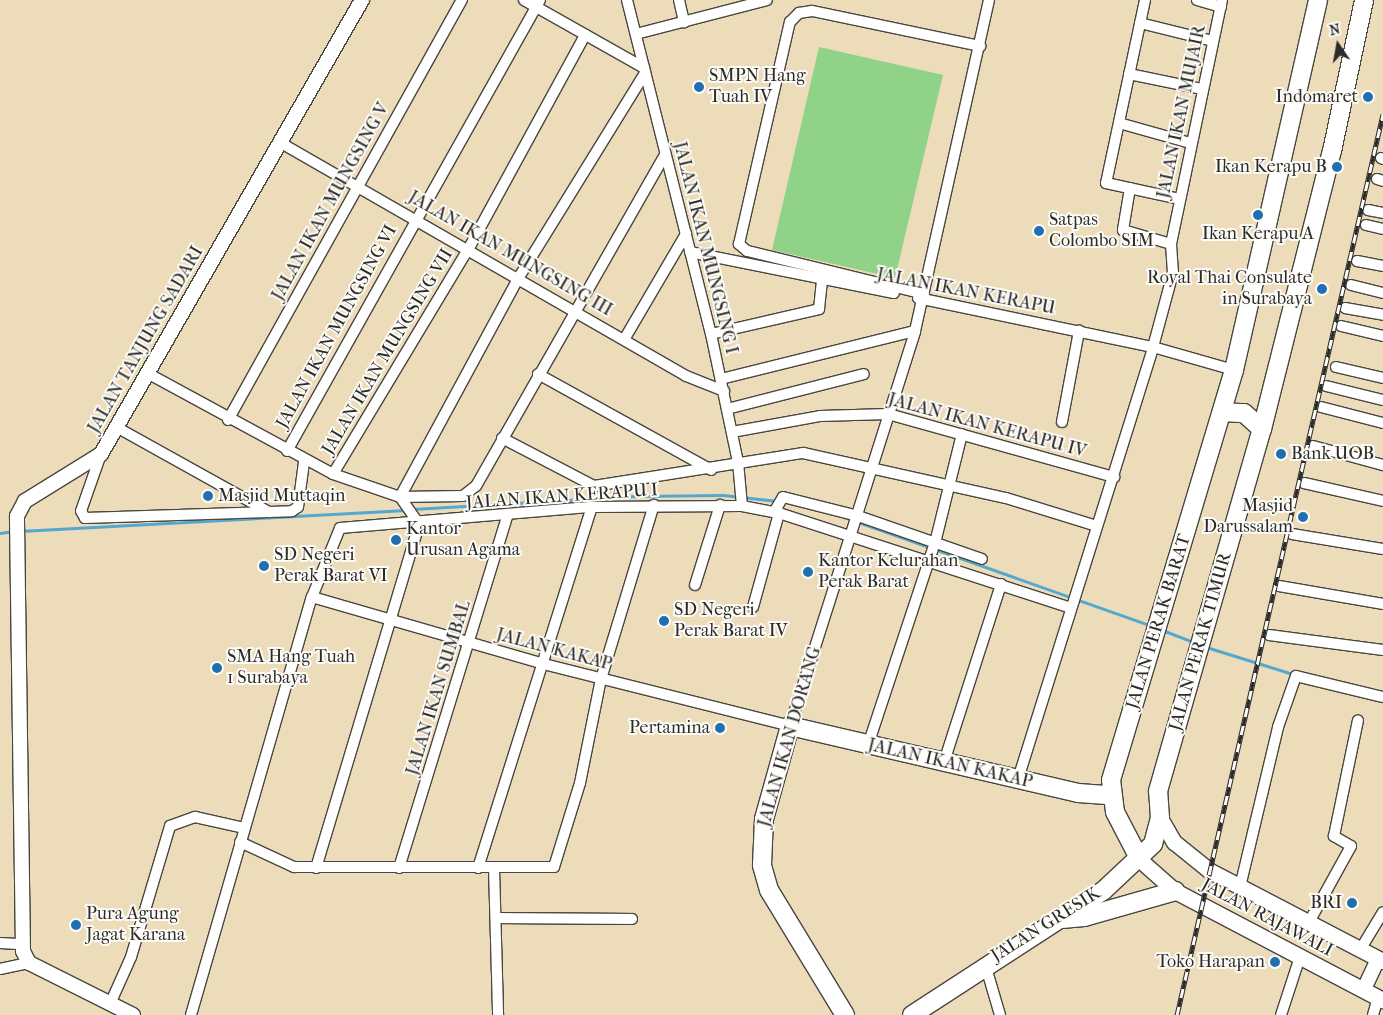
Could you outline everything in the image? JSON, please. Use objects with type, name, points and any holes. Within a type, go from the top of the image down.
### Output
[{"type":"highway","name":"JALAN PERAK BARAT","points":[[1110,795],[1111,780],[1234,370],[1318,0]]},
{"type":"highway","name":"JALAN PERAK TIMUR","points":[[1160,818],[1158,791],[1202,644],[1262,429],[1332,151],[1364,0]]},
{"type":"highway","points":[[1222,412],[1244,413],[1262,429]]},
{"type":"highway","name":"JALAN IKAN KAKAP","points":[[790,726],[1078,793],[1110,795]]},
{"type":"highway","name":"JALAN IKAN DORANG","points":[[790,726],[764,819],[762,865],[781,913],[845,1015]]},
{"type":"highway","points":[[1110,795],[1140,860]]},
{"type":"highway","name":"JALAN GRESIK","points":[[912,1015],[985,964],[1060,919],[1140,860],[1153,844],[1160,818]]},
{"type":"highway","points":[[1060,919],[1084,917],[1176,891]]},
{"type":"main road","name":"JALAN RAJAWALI","points":[[1160,818],[1190,857],[1308,924],[1381,960]]},
{"type":"main road","name":"JALAN RAJAWALI","points":[[1140,860],[1176,891],[1381,999]]},
{"type":"street","name":"JALAN TANJUNG SADARI","points":[[29,963],[22,944],[18,532],[25,501],[101,454],[118,428],[362,0]]},
{"type":"street","name":"JALAN IKAN MUNGSING V","points":[[228,420],[462,0]]},
{"type":"street","points":[[400,498],[519,277],[644,71],[538,3],[524,0]]},
{"type":"street","name":"JALAN IKAN MUNGSING I","points":[[628,0],[724,391],[738,462],[742,502]]},
{"type":"street","points":[[678,0],[684,22]]},
{"type":"street","points":[[636,34],[763,0]]},
{"type":"street","points":[[857,518],[924,296],[989,0]]},
{"type":"street","points":[[1145,0],[1106,183],[1180,199]]},
{"type":"street","points":[[1197,0],[1221,3]]},
{"type":"street","name":"JALAN IKAN MUNGSING VI","points":[[286,451],[415,218],[538,3]]},
{"type":"street","name":"JALAN IKAN MUJAIR","points":[[1153,347],[1172,273],[1171,244],[1190,143],[1221,3]]},
{"type":"street","points":[[924,296],[747,251],[739,244],[790,22],[799,13],[812,11],[980,46]]},
{"type":"street","points":[[1140,23],[1213,41]]},
{"type":"street","name":"JALAN IKAN MUNGSING VII","points":[[333,474],[469,248],[586,35]]},
{"type":"street","points":[[1129,74],[1202,89]]},
{"type":"street","points":[[1118,123],[1190,143]]},
{"type":"street","name":"JALAN IKAN MUNGSING III","points":[[281,143],[469,248],[572,310],[625,338],[686,376],[724,391]]},
{"type":"street","points":[[149,374],[304,462],[333,474],[400,498],[470,494],[572,310],[665,154]]},
{"type":"street","points":[[1130,188],[1123,230],[1171,244]]},
{"type":"street","points":[[1368,210],[1383,213]]},
{"type":"street","points":[[1366,225],[1383,229]]},
{"type":"street","points":[[625,338],[686,234]]},
{"type":"street","name":"JALAN IKAN KERAPU","points":[[690,252],[822,280],[924,296],[1153,347],[1234,370]]},
{"type":"street","points":[[1356,261],[1383,266]]},
{"type":"street","points":[[711,334],[820,310],[822,280]]},
{"type":"street","points":[[1350,285],[1383,293]]},
{"type":"street","points":[[1345,308],[1383,315]]},
{"type":"street","points":[[1341,326],[1383,336]]},
{"type":"street","points":[[721,378],[915,331]]},
{"type":"street","points":[[1062,422],[1079,331]]},
{"type":"street","points":[[1018,779],[1071,607],[1114,477],[1153,347]]},
{"type":"street","points":[[1336,367],[1383,378]]},
{"type":"street","points":[[538,374],[711,470]]},
{"type":"street","points":[[727,409],[864,374]]},
{"type":"street","points":[[1326,386],[1383,400]]},
{"type":"street","points":[[1321,407],[1383,423]]},
{"type":"street","name":"JALAN IKAN KERAPU IV","points":[[732,432],[820,416],[888,414],[1114,477]]},
{"type":"street","points":[[118,428],[270,512]]},
{"type":"street","points":[[868,745],[931,552],[962,434]]},
{"type":"street","points":[[502,438],[594,486],[711,470],[738,462],[803,453],[873,466],[1006,498],[1097,526]]},
{"type":"street","points":[[1313,446],[1383,464]]},
{"type":"street","points":[[101,454],[81,511],[85,518],[270,512],[298,508],[304,462]]},
{"type":"street","points":[[1304,483],[1383,501]]},
{"type":"street","points":[[752,607],[777,512],[783,497],[857,518],[931,552],[982,559]]},
{"type":"street","points":[[316,868],[393,622],[418,523],[400,498]]},
{"type":"street","name":"JALAN IKAN KERAPU I","points":[[312,597],[340,528],[507,516],[592,507],[720,505],[742,502],[850,534],[931,552],[1001,584],[1071,607]]},
{"type":"street","points":[[240,842],[294,866],[316,868],[548,869],[559,862],[601,679],[654,505]]},
{"type":"street","points":[[695,585],[720,505]]},
{"type":"street","points":[[478,868],[544,664],[592,507]]},
{"type":"street","name":"JALAN IKAN SUMBAL","points":[[399,868],[470,644],[507,516]]},
{"type":"street","name":"JALAN IKAN DORANG","points":[[790,726],[850,534],[857,518]]},
{"type":"street","points":[[1292,534],[1383,549]]},
{"type":"street","points":[[944,762],[1001,584]]},
{"type":"street","points":[[1279,586],[1383,604]]},
{"type":"street","points":[[191,1015],[312,597]]},
{"type":"street","name":"JALAN KAKAP","points":[[312,597],[393,622],[544,664],[790,726]]},
{"type":"street","points":[[1269,635],[1383,650]]},
{"type":"street","points":[[1240,887],[1278,727],[1297,676],[1383,697]]},
{"type":"street","points":[[1308,924],[1351,846],[1334,836],[1358,720]]},
{"type":"street","points":[[110,1004],[131,957],[170,826],[195,817],[244,828]]},
{"type":"street","points":[[494,868],[498,1015]]},
{"type":"street","points":[[1360,950],[1383,912]]},
{"type":"street","points":[[496,918],[632,919]]},
{"type":"street","points":[[0,943],[22,944]]},
{"type":"street","points":[[1281,1015],[1300,956]]},
{"type":"street","points":[[1364,989],[1381,960]]},
{"type":"street","points":[[0,970],[29,963],[133,1015]]},
{"type":"street","points":[[985,964],[1000,1015]]},
{"type":"street","points":[[1374,1015],[1381,999]]},
{"type":"green space","points":[[819,47],[943,75],[895,278],[772,250]]},
{"type":"waterway","points":[[412,509],[637,496],[723,495],[778,501]]},
{"type":"waterway","points":[[20,531],[406,510]]},
{"type":"waterway","points":[[844,517],[1152,626]]},
{"type":"waterway","points":[[0,533],[14,531]]},
{"type":"waterway","points":[[1162,630],[1196,643]]},
{"type":"waterway","points":[[1206,647],[1296,675]]},
{"type":"railway","points":[[1177,1015],[1383,114]]},
{"type":"place","name":"SMPN Hang Tuah IV","points":[[699,87]]},
{"type":"place","name":"Indomaret","points":[[1368,97]]},
{"type":"place","name":"Ikan Kerapu B","points":[[1337,167]]},
{"type":"place","name":"Ikan Kerapu A","points":[[1258,215]]},
{"type":"place","name":"Satpas Colombo SIM","points":[[1039,231]]},
{"type":"place","name":"Royal Thai Consulate in Surabaya","points":[[1322,289]]},
{"type":"place","name":"Bank UOB","points":[[1281,454]]},
{"type":"place","name":"Masjid Muttaqin","points":[[208,496]]},
{"type":"place","name":"Masjid Darussalam","points":[[1303,517]]},
{"type":"place","name":"Kantor Urusan Agama","points":[[396,540]]},
{"type":"place","name":"SD Negeri Perak Barat VI","points":[[264,566]]},
{"type":"place","name":"Kantor Kelurahan Perak Barat","points":[[808,572]]},
{"type":"place","name":"SD Negeri Perak Barat IV","points":[[664,621]]},
{"type":"place","name":"SMA Hang Tuah 1 Surabaya","points":[[217,668]]},
{"type":"place","name":"Pertamina","points":[[720,728]]},
{"type":"place","name":"BRI","points":[[1352,903]]},
{"type":"place","name":"Pura Agung Jagat Karana","points":[[76,925]]},
{"type":"place","name":"Toko Harapan","points":[[1275,962]]}]
